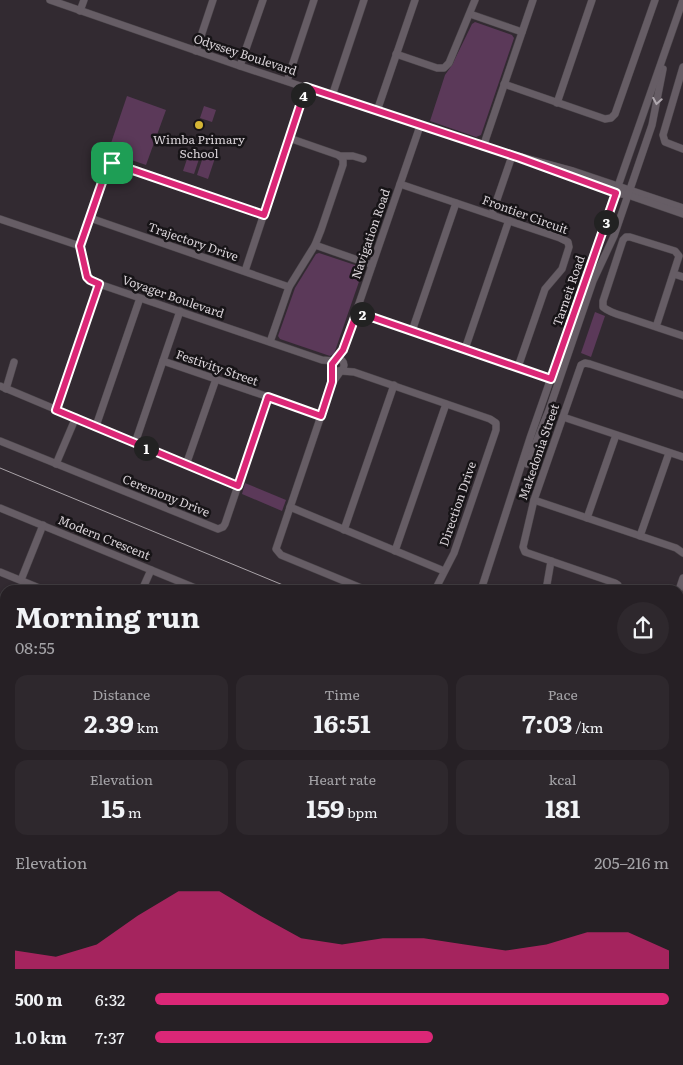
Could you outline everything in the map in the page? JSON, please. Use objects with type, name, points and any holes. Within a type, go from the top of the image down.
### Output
[{"type":"street","name":"Odyssey Boulevard","points":[[50,0],[483,147],[573,171],[617,190],[629,192]]},
{"type":"street","points":[[80,11],[84,0]]},
{"type":"street","points":[[196,51],[213,0]]},
{"type":"street","points":[[240,66],[263,0]]},
{"type":"street","points":[[287,81],[314,0]]},
{"type":"street","points":[[332,96],[364,0]]},
{"type":"street","points":[[377,111],[415,0]]},
{"type":"street","points":[[396,54],[437,68],[444,68],[449,63],[475,0]]},
{"type":"street","points":[[483,147],[533,0]]},
{"type":"street","points":[[557,103],[592,0]]},
{"type":"street","points":[[504,84],[605,119],[611,118],[615,114],[654,0]]},
{"type":"street","points":[[513,494],[555,390],[593,281],[614,236],[652,125],[665,59],[682,2]]},
{"type":"street","name":"Tarneit Road","points":[[483,585],[530,438],[682,2]]},
{"type":"street","points":[[470,14],[522,32]]},
{"type":"street","points":[[683,67],[663,137],[668,143],[683,149]]},
{"type":"street","points":[[245,271],[306,87]]},
{"type":"street","name":"Navigation Road","points":[[354,585],[284,557],[277,552],[277,545],[420,126]]},
{"type":"street","points":[[289,138],[341,156],[353,156],[363,159]]},
{"type":"street","points":[[270,342],[289,287],[315,244],[343,165],[341,156]]},
{"type":"street","points":[[492,214],[512,156]]},
{"type":"street","points":[[56,410],[99,284],[87,277],[80,246],[108,165],[112,163],[264,215]]},
{"type":"street","name":"Frontier Circuit","points":[[400,184],[564,239],[570,245],[561,271],[549,282],[544,292],[518,367]]},
{"type":"street","points":[[629,192],[683,208]]},
{"type":"street","points":[[629,192],[683,214]]},
{"type":"street","points":[[412,331],[456,203]]},
{"type":"street","name":"Trajectory Drive","points":[[90,218],[289,287]]},
{"type":"street","points":[[465,349],[509,220]]},
{"type":"street","points":[[4,222],[56,241],[80,246]]},
{"type":"street","points":[[656,327],[679,258],[676,252],[626,237],[603,301],[603,307],[608,311],[656,327],[683,336]]},
{"type":"street","points":[[315,244],[372,265]]},
{"type":"street","points":[[674,274],[683,278]]},
{"type":"street","name":"Voyager Boulevard","points":[[99,284],[394,385],[493,420],[496,423]]},
{"type":"street","points":[[96,426],[140,298]]},
{"type":"street","points":[[135,443],[180,311]]},
{"type":"street","points":[[357,312],[551,379],[558,377],[568,345],[578,324]]},
{"type":"street","name":"Festivity Street","points":[[163,361],[321,416]]},
{"type":"street","points":[[14,362],[3,387],[238,486]]},
{"type":"street","name":"Makedonia Street","points":[[618,585],[528,554],[524,550],[534,500],[580,366],[585,363],[683,396]]},
{"type":"street","points":[[186,465],[216,379]]},
{"type":"street","points":[[551,379],[555,384],[555,390]]},
{"type":"street","points":[[344,530],[394,385]]},
{"type":"street","name":"Ceremony Drive","points":[[0,441],[218,529],[225,524],[268,397]]},
{"type":"street","points":[[395,551],[446,404]]},
{"type":"street","points":[[56,464],[76,417]]},
{"type":"street","points":[[563,417],[683,457]]},
{"type":"street","name":"Direction Drive","points":[[437,585],[454,553],[496,430],[496,423]]},
{"type":"street","points":[[587,518],[616,435]]},
{"type":"street","points":[[640,536],[669,453]]},
{"type":"street","points":[[534,500],[679,548],[683,553]]},
{"type":"street","name":"Modern Crescent","points":[[0,508],[188,585]]},
{"type":"street","points":[[290,508],[444,571]]},
{"type":"street","points":[[21,580],[43,525]]},
{"type":"street","points":[[547,585],[550,561]]},
{"type":"street","points":[[144,585],[151,570]]},
{"type":"street","points":[[0,572],[32,585]]},
{"type":"shaded area","points":[[475,22],[512,35],[514,38],[481,135],[476,137],[430,121],[445,75],[452,65],[472,24]]},
{"type":"shaded area","points":[[127,96],[166,110],[146,165],[108,152]]},
{"type":"shaded area","points":[[204,106],[216,110],[212,122],[200,118]]},
{"type":"shaded area","points":[[190,150],[201,153],[194,174],[183,171]]},
{"type":"shaded area","points":[[204,154],[215,158],[208,179],[197,175]]},
{"type":"shaded area","points":[[319,253],[361,267],[363,270],[334,354],[330,356],[280,339],[278,336],[295,288],[316,254]]},
{"type":"shaded area","points":[[595,312],[605,316],[591,357],[581,353]]},
{"type":"shaded area","points":[[245,483],[286,500],[282,511],[242,494]]},
{"type":"railway","points":[[0,468],[283,585]]},
{"type":"place","name":"Wimba Primary School","points":[[199,125]]},
{"type":"route","points":[[306,87],[520,158],[616,193],[551,379],[357,312],[343,350],[332,364],[332,382],[321,416],[268,397],[238,486],[56,410],[99,284],[87,277],[80,246],[108,165],[112,163],[264,215],[306,87]]}]
